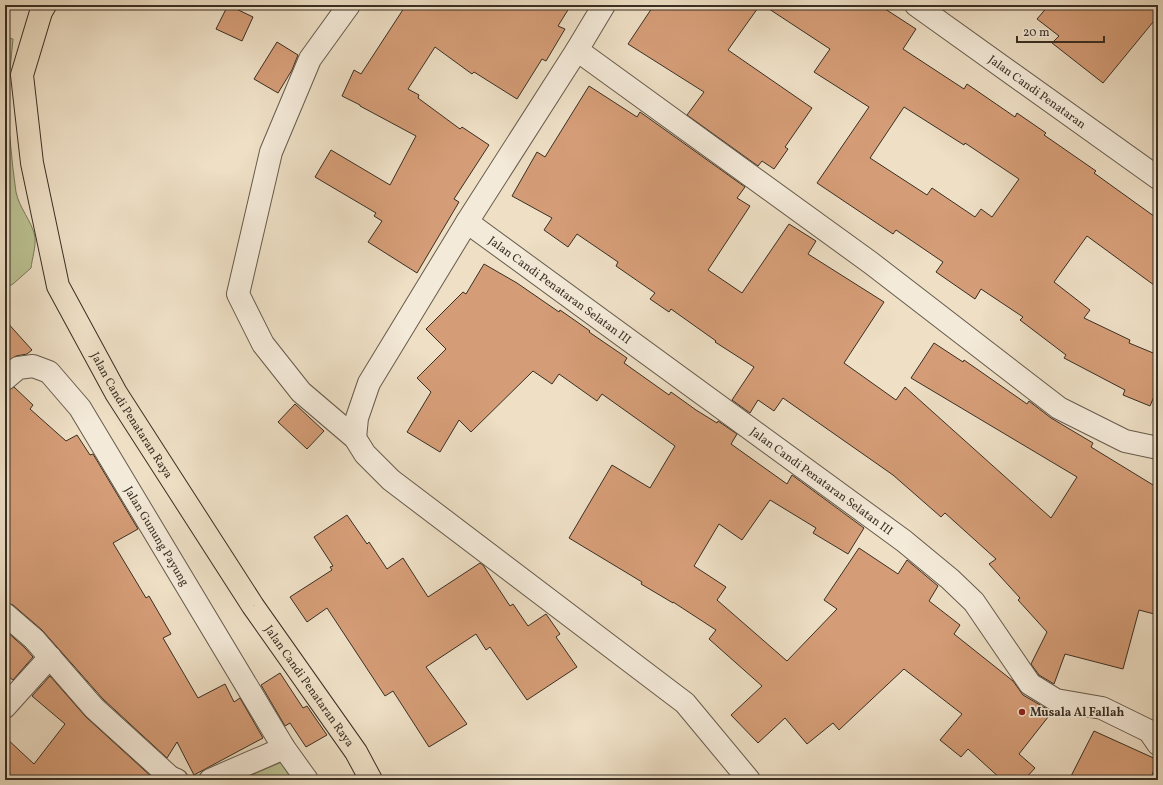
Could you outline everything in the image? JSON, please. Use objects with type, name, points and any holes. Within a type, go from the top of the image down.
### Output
[{"type":"main road","name":"Jalan Candi Penataran Raya","points":[[45,5],[41,12],[22,75],[32,163],[58,286],[116,393],[253,606],[356,752],[371,780]]},
{"type":"street","points":[[350,5],[310,59],[270,152],[238,294],[263,344],[301,392],[355,438],[365,454],[391,480],[684,703],[749,780]]},
{"type":"street","points":[[355,438],[356,418],[369,383],[467,222],[604,5]]},
{"type":"street","name":"Jalan Candi Penataran","points":[[922,7],[1154,167]]},
{"type":"street","points":[[577,50],[871,263],[1059,408],[1125,441],[1158,448]]},
{"type":"street","name":"Jalan Candi Penataran Selatan III","points":[[467,222],[904,541],[950,579],[974,602],[1030,684],[1056,700],[1102,708],[1148,731],[1158,744]]},
{"type":"street","name":"Jalan Gunung Payung","points":[[5,379],[18,368],[33,366],[49,372],[80,408],[284,748],[307,780]]},
{"type":"street","points":[[5,614],[34,639],[94,708],[170,777],[177,780]]},
{"type":"street","points":[[5,707],[50,657]]},
{"type":"street","points":[[210,780],[284,748]]},
{"type":"green space","points":[[5,37],[13,39],[9,81],[5,94]]},
{"type":"green space","points":[[5,96],[16,192],[20,204],[31,225],[35,241],[31,268],[13,284],[5,288]]},
{"type":"green space","points":[[284,761],[297,780],[240,780]]},
{"type":"building","points":[[228,5],[253,17],[242,41],[216,29]]},
{"type":"building","points":[[406,5],[571,5],[558,26],[565,29],[546,61],[542,59],[517,99],[474,72],[472,74],[435,47],[408,89],[419,95],[418,98],[460,129],[462,127],[489,145],[454,199],[459,202],[417,273],[368,242],[382,221],[374,216],[376,213],[315,177],[331,150],[390,185],[416,136],[342,96],[354,70],[361,74]]},
{"type":"building","points":[[654,5],[760,5],[728,50],[812,108],[785,147],[788,149],[774,169],[762,161],[758,166],[687,115],[704,92],[628,44]]},
{"type":"building","points":[[763,5],[879,5],[916,29],[903,49],[964,89],[967,84],[1015,117],[1017,113],[1046,133],[1044,135],[1096,171],[1094,173],[1158,219],[1158,288],[1087,236],[1054,282],[1090,310],[1084,318],[1130,340],[1129,343],[1158,355],[1158,387],[1150,406],[1123,395],[1125,390],[1064,358],[1066,355],[1020,320],[1023,317],[981,289],[975,299],[936,272],[943,262],[896,230],[893,234],[817,183],[869,107],[814,72],[830,49]],"holes":[[[904,107],[964,145],[965,143],[1019,179],[992,217],[981,209],[975,217],[932,188],[927,195],[870,158]]]},
{"type":"building","points":[[1049,5],[1158,5],[1158,16],[1103,83],[1052,43],[1059,36],[1037,19]]},
{"type":"building","points":[[277,42],[298,55],[292,70],[278,93],[254,79]]},
{"type":"building","points":[[589,86],[637,117],[640,112],[745,187],[737,198],[750,206],[708,270],[742,293],[789,224],[816,241],[808,254],[884,302],[844,363],[896,400],[905,387],[1051,518],[1077,477],[911,378],[934,343],[963,362],[964,360],[1027,404],[1029,401],[1051,418],[1093,443],[1091,447],[1158,488],[1158,615],[1139,610],[1123,669],[1065,654],[1054,684],[1039,675],[1031,664],[1047,632],[1018,600],[1020,598],[989,564],[996,559],[945,513],[941,517],[893,475],[783,398],[774,411],[758,400],[750,413],[732,400],[754,367],[715,342],[716,341],[671,309],[669,312],[650,299],[655,293],[616,266],[618,262],[577,234],[568,247],[544,230],[552,218],[512,196],[537,152],[545,157]]},
{"type":"building","points":[[484,264],[517,283],[559,312],[560,310],[590,331],[589,332],[627,358],[624,363],[669,395],[671,392],[696,410],[717,423],[718,421],[737,434],[731,444],[787,484],[792,475],[864,528],[848,554],[813,533],[816,528],[770,500],[742,540],[719,524],[694,566],[726,587],[717,600],[787,661],[837,609],[824,600],[859,548],[898,574],[907,560],[938,586],[929,601],[960,625],[954,634],[1013,681],[1023,695],[1052,712],[1019,754],[1035,768],[1024,780],[1002,780],[968,749],[961,757],[940,740],[962,714],[904,669],[839,730],[833,723],[807,744],[785,718],[758,743],[731,715],[762,686],[709,639],[716,630],[673,602],[641,584],[642,582],[569,538],[612,465],[650,488],[675,446],[602,394],[597,401],[559,374],[552,384],[533,371],[471,432],[459,420],[440,452],[407,432],[431,392],[417,378],[446,349],[426,329],[463,292],[466,294]]},
{"type":"building","points":[[5,320],[32,350],[27,354],[16,356],[5,363]]},
{"type":"building","points":[[14,387],[33,405],[30,409],[66,441],[77,435],[90,455],[93,454],[138,529],[113,543],[146,598],[149,596],[171,634],[163,638],[198,698],[225,684],[234,702],[240,698],[263,738],[194,775],[177,742],[167,758],[103,699],[42,630],[13,605],[5,602],[5,391]]},
{"type":"building","points":[[295,404],[324,431],[307,449],[278,422]]},
{"type":"building","points":[[347,515],[367,544],[369,542],[387,569],[403,558],[428,597],[480,563],[483,565],[510,606],[513,604],[528,626],[546,614],[560,634],[556,637],[577,667],[527,700],[490,647],[486,650],[476,634],[426,667],[467,724],[429,747],[393,691],[385,696],[327,608],[307,622],[290,597],[332,570],[330,567],[333,566],[314,537]]},
{"type":"building","points":[[5,630],[33,657],[13,680],[5,674]]},
{"type":"building","points":[[280,673],[303,708],[307,706],[327,735],[306,747],[290,723],[285,726],[261,685]]},
{"type":"building","points":[[50,676],[86,717],[154,779],[153,780],[5,780],[5,737],[34,764],[65,724],[32,696]]},
{"type":"building","points":[[1094,731],[1158,760],[1150,780],[1069,780]]},
{"type":"place","name":"Musala Al Fallah","points":[[1022,712]]}]
